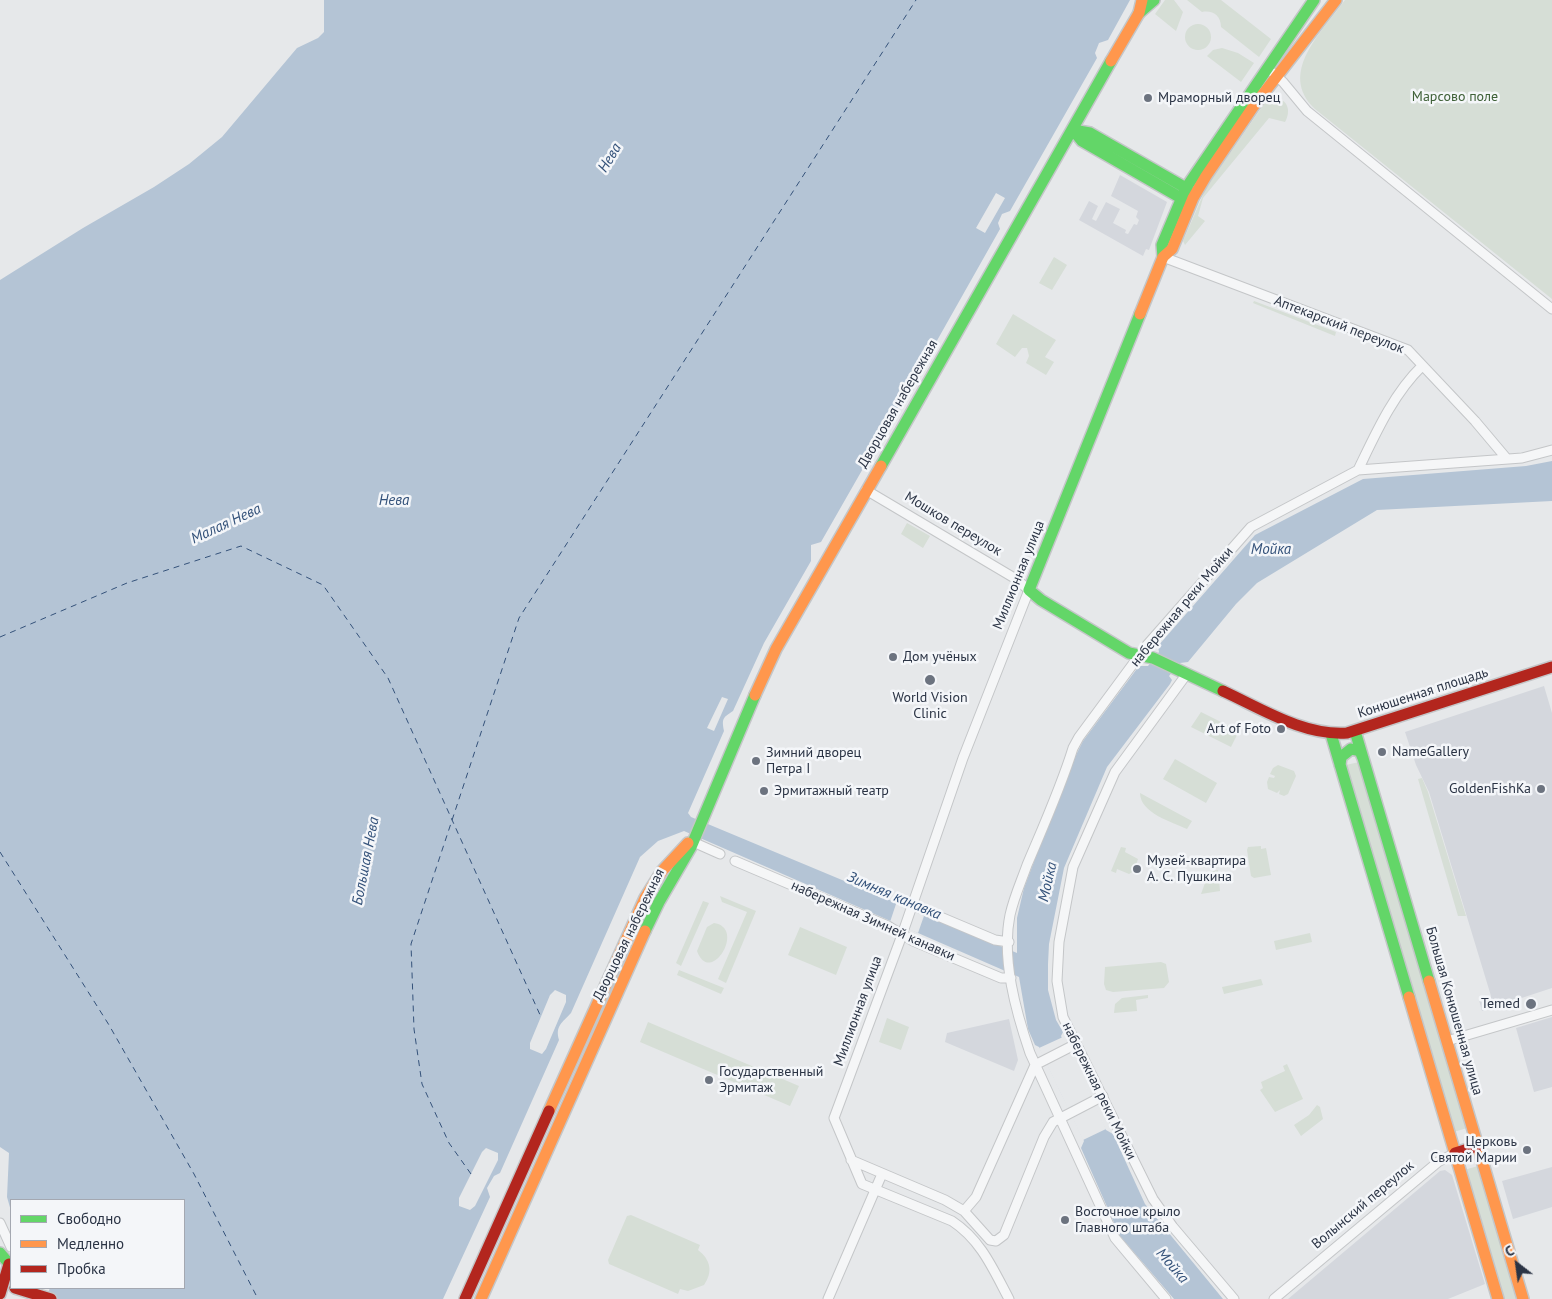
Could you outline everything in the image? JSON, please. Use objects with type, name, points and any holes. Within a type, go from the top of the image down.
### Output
[{"type":"main road","name":"Дворцовая набережная","points":[[481,1299],[619,988],[659,902],[693,841],[776,649],[1139,13],[1142,0]]},
{"type":"main road","name":"Дворцовая набережная","points":[[1139,13],[1154,0]]},
{"type":"main road","name":"Миллионная улица","points":[[1029,590],[1163,257],[1172,249],[1187,194],[1267,68],[1314,0]]},
{"type":"main road","name":"Миллионная улица","points":[[1187,194],[1336,0]]},
{"type":"main road","points":[[1073,130],[1082,141],[1187,194]]},
{"type":"main road","name":"Мошков переулок","points":[[1029,590],[1041,600],[1129,652],[1152,658],[1181,672]]},
{"type":"main road","name":"Конюшенная площадь","points":[[1181,672],[1302,727],[1332,734],[1355,730],[1552,667]]},
{"type":"main road","name":"Большая Конюшенная улица","points":[[1355,730],[1523,1299]]},
{"type":"main road","points":[[1332,734],[1498,1299]]},
{"type":"main road","points":[[1340,765],[1341,757],[1351,749],[1360,751],[1364,758]]},
{"type":"main road","name":"Дворцовая набережная","points":[[465,1299],[645,898],[662,871],[693,841]]},
{"type":"main road","name":"Волынский переулок","points":[[1455,1153],[1478,1146]]},
{"type":"main road","points":[[0,1253],[10,1265],[5,1287],[20,1299]]},
{"type":"main road","points":[[19,1289],[40,1292]]},
{"type":"street","points":[[1267,68],[1277,76],[1307,111],[1552,309]]},
{"type":"street","name":"Аптекарский переулок","points":[[1163,257],[1408,350],[1475,421],[1507,459]]},
{"type":"street","points":[[1358,470],[1405,384],[1422,366]]},
{"type":"street","name":"набережная реки Мойки","points":[[1011,976],[1010,917],[1018,884],[1073,748],[1139,655],[1251,526],[1358,470],[1507,459],[1552,450]]},
{"type":"street","name":"Мошков переулок","points":[[866,490],[1016,579],[1029,590]]},
{"type":"street","name":"Миллионная улица","points":[[1009,1299],[980,1247],[963,1228],[952,1221],[862,1184],[834,1118],[903,932],[963,758],[1029,590]]},
{"type":"street","name":"набережная реки Мойки","points":[[1181,672],[1115,772],[1072,867],[1059,942],[1056,981],[1063,1017],[1072,1046],[1103,1096],[1153,1199],[1173,1227],[1234,1299]]},
{"type":"street","points":[[693,841],[720,854]]},
{"type":"street","name":"набережная Зимней канавки","points":[[735,861],[903,932],[1001,978],[1011,976]]},
{"type":"street","points":[[912,906],[1009,945]]},
{"type":"street","points":[[1011,976],[1022,1030],[1035,1065],[1115,1238],[1166,1299]]},
{"type":"street","points":[[1447,1042],[1552,1010]]},
{"type":"street","points":[[964,1211],[976,1197],[1035,1065],[1072,1046]]},
{"type":"street","points":[[851,1160],[945,1200],[964,1211],[990,1240],[1001,1238],[1044,1137],[1054,1122],[1103,1096]]},
{"type":"street","name":"Волынский переулок","points":[[1274,1299],[1438,1162],[1455,1153]]},
{"type":"street","points":[[828,1299],[882,1174]]},
{"type":"street","points":[[0,1223],[10,1245]]},
{"type":"shaded area","points":[[1120,175],[1167,202],[1149,250],[1146,249],[1143,256],[1079,220],[1089,201],[1098,206],[1092,219],[1096,221],[1106,202],[1120,209],[1113,223],[1126,230],[1125,233],[1128,234],[1134,224],[1137,225],[1139,220],[1136,217],[1138,211],[1111,196]]},
{"type":"shaded area","points":[[1544,686],[1552,713],[1552,988],[1482,1011],[1479,1000],[1491,996],[1429,792],[1416,765],[1405,732]]},
{"type":"shaded area","points":[[1552,1017],[1552,1087],[1534,1092],[1516,1028]]},
{"type":"shaded area","points":[[1009,1019],[1018,1060],[1014,1071],[945,1042],[947,1033]]},
{"type":"shaded area","points":[[1552,1167],[1552,1207],[1513,1219],[1502,1181]]},
{"type":"shaded area","points":[[1445,1170],[1452,1175],[1485,1284],[1448,1299],[1288,1299],[1440,1171]]},
{"type":"green space","points":[[1165,0],[1174,0],[1183,12],[1176,31],[1155,14]]},
{"type":"green space","points":[[1187,0],[1221,0],[1271,39],[1259,57],[1221,27],[1220,20],[1216,15],[1210,12],[1202,12]]},
{"type":"green space","name":"Марсово поле","points":[[1345,0],[1552,0],[1552,299],[1315,109],[1304,95],[1300,81],[1307,53],[1315,39]]},
{"type":"green space","points":[[1198,24],[1207,28],[1211,37],[1207,46],[1198,50],[1189,46],[1185,37],[1189,28]]},
{"type":"green space","points":[[1222,48],[1238,53],[1254,63],[1241,82],[1207,56],[1213,50]]},
{"type":"green space","points":[[1272,98],[1277,98],[1287,105],[1288,113],[1285,122],[1269,118],[1203,198],[1198,216],[1205,221],[1185,245],[1183,241],[1206,188],[1264,104]]},
{"type":"green space","points":[[1054,257],[1067,265],[1052,290],[1039,283]]},
{"type":"green space","points":[[1254,301],[1336,332],[1335,336],[1253,303]]},
{"type":"green space","points":[[1013,314],[1056,340],[1045,357],[1054,362],[1046,375],[1026,363],[1029,356],[1027,348],[1022,348],[1015,357],[996,344]]},
{"type":"green space","points":[[907,523],[930,536],[923,548],[901,534]]},
{"type":"green space","points":[[1201,712],[1239,731],[1231,747],[1191,727]]},
{"type":"green space","points":[[1175,759],[1217,783],[1206,803],[1163,779]]},
{"type":"green space","points":[[1359,762],[1467,1128],[1454,1132],[1346,765]]},
{"type":"green space","points":[[1278,765],[1294,771],[1296,776],[1288,794],[1284,796],[1279,794],[1280,790],[1277,793],[1268,789],[1267,782],[1269,777],[1274,778],[1275,776],[1270,774],[1273,768]]},
{"type":"green space","points":[[1422,778],[1466,916],[1458,916],[1418,779]]},
{"type":"green space","points":[[1140,793],[1192,821],[1187,829],[1151,811],[1141,800]]},
{"type":"green space","points":[[1261,846],[1261,849],[1266,848],[1271,875],[1254,878],[1251,876],[1247,850],[1248,847]]},
{"type":"green space","points":[[1121,847],[1126,848],[1125,852],[1138,859],[1134,871],[1129,874],[1117,869],[1116,873],[1111,871]]},
{"type":"green space","points":[[1218,870],[1220,891],[1201,894],[1209,872]]},
{"type":"green space","points":[[720,896],[756,911],[726,983],[718,979],[747,912],[722,902]]},
{"type":"green space","points":[[703,901],[709,903],[681,966],[676,963]]},
{"type":"green space","points":[[714,923],[723,927],[727,935],[727,944],[717,959],[710,963],[703,960],[697,951],[707,927]]},
{"type":"green space","points":[[800,927],[847,947],[836,975],[788,955]]},
{"type":"green space","points":[[1310,933],[1312,942],[1276,950],[1274,941]]},
{"type":"green space","points":[[1161,962],[1166,964],[1169,982],[1164,988],[1113,992],[1106,990],[1104,984],[1105,967]]},
{"type":"green space","points":[[679,970],[724,988],[721,994],[677,975]]},
{"type":"green space","points":[[1261,979],[1263,985],[1224,994],[1222,987]]},
{"type":"green space","points":[[1148,995],[1148,998],[1136,1000],[1137,1011],[1114,1013],[1115,1004],[1122,998]]},
{"type":"green space","points":[[887,1018],[909,1027],[901,1050],[879,1042]]},
{"type":"green space","points":[[648,1022],[799,1086],[790,1106],[640,1042]]},
{"type":"green space","points":[[1287,1064],[1303,1099],[1275,1112],[1260,1090],[1263,1088],[1261,1082],[1285,1071],[1283,1066]]},
{"type":"green space","points":[[1317,1105],[1320,1107],[1323,1119],[1301,1136],[1294,1125],[1309,1115]]},
{"type":"green space","points":[[1478,1166],[1518,1299],[1502,1299],[1464,1170]]},
{"type":"green space","points":[[631,1215],[700,1245],[698,1250],[706,1258],[709,1266],[709,1275],[704,1285],[688,1291],[680,1289],[678,1294],[609,1264],[608,1260],[627,1216]]},
{"type":"water","name":"Нева","points":[[324,0],[1130,0],[1108,40],[1099,43],[1095,53],[1097,58],[1010,211],[1002,214],[998,223],[1000,229],[917,376],[909,378],[903,385],[905,395],[821,542],[811,545],[811,561],[764,643],[733,711],[724,719],[724,731],[688,813],[691,817],[1017,953],[1017,918],[1024,888],[1069,769],[1083,741],[1139,666],[1148,666],[1159,652],[1158,646],[1255,535],[1363,479],[1526,466],[1552,461],[1552,501],[1377,510],[1257,583],[1236,604],[1188,662],[1180,663],[1169,676],[1172,680],[1170,684],[1107,767],[1064,868],[1049,944],[1048,964],[1048,990],[1056,1020],[1063,1032],[1061,1036],[1106,1130],[1113,1134],[1145,1204],[1223,1299],[1174,1299],[1120,1236],[1081,1148],[1084,1141],[1039,1047],[1035,1045],[1028,1029],[1019,977],[684,831],[658,841],[640,857],[571,1013],[559,1028],[559,1040],[500,1173],[494,1176],[487,1188],[490,1197],[443,1299],[45,1299],[50,1289],[185,1289],[185,1199],[10,1199],[10,1208],[7,1197],[9,1153],[0,1147],[0,280],[189,164],[222,137],[297,48],[318,38],[324,32]]},
{"type":"pier","points":[[996,193],[1005,198],[985,233],[976,228]]},
{"type":"pier","points":[[722,697],[728,699],[714,731],[707,728]]},
{"type":"pier","points":[[897,901],[925,913],[918,933],[890,922]]},
{"type":"pier","points":[[555,990],[566,995],[566,1002],[546,1049],[542,1054],[530,1049],[530,1043],[550,995]]},
{"type":"pier","points":[[1063,1037],[1106,1129],[1083,1140],[1039,1048]]},
{"type":"pier","points":[[486,1148],[498,1153],[498,1160],[475,1206],[470,1210],[459,1206],[459,1198],[482,1152]]},
{"type":"ferry route","points":[[471,1174],[449,1143],[422,1084],[414,1029],[411,944],[519,618],[916,0]]},
{"type":"ferry route","points":[[0,637],[127,583],[241,546],[323,585],[388,678],[541,1017]]},
{"type":"ferry route","points":[[0,852],[109,1025],[194,1174],[258,1299]]},
{"type":"traffic: fast","points":[[1139,13],[1154,0]]},
{"type":"traffic: fast","points":[[1163,257],[1162,245],[1186,188],[1314,0]]},
{"type":"traffic: fast","points":[[881,466],[1111,61]]},
{"type":"traffic: fast","points":[[1073,130],[1082,141],[1181,198],[1188,198]]},
{"type":"traffic: fast","points":[[1073,130],[1090,133],[1186,188],[1190,194]]},
{"type":"traffic: fast","points":[[1140,314],[1029,590],[1041,600],[1129,653],[1153,658],[1223,691]]},
{"type":"traffic: fast","points":[[645,931],[659,902],[691,847],[755,695]]},
{"type":"traffic: fast","points":[[1355,731],[1429,981]]},
{"type":"traffic: fast","points":[[1331,734],[1409,997]]},
{"type":"traffic: fast","points":[[1340,765],[1341,757],[1351,749],[1360,751],[1363,758]]},
{"type":"traffic: fast","points":[[0,1253],[10,1265]]},
{"type":"traffic: slow","points":[[1111,61],[1139,13],[1142,0]]},
{"type":"traffic: slow","points":[[1140,314],[1163,257],[1172,249],[1193,198],[1206,176],[1253,107],[1336,0]]},
{"type":"traffic: slow","points":[[755,695],[776,649],[881,466]]},
{"type":"traffic: slow","points":[[549,1111],[645,898],[662,871],[688,843]]},
{"type":"traffic: slow","points":[[481,1299],[645,931]]},
{"type":"traffic: slow","points":[[1429,981],[1523,1299]]},
{"type":"traffic: slow","points":[[1409,997],[1498,1299]]},
{"type":"traffic: jam","points":[[1223,691],[1299,726],[1331,733],[1347,733],[1552,667]]},
{"type":"traffic: jam","points":[[465,1299],[549,1111]]},
{"type":"traffic: jam","points":[[1455,1153],[1478,1146]]},
{"type":"traffic: jam","points":[[0,1294],[9,1264]]},
{"type":"traffic: jam","points":[[18,1289],[51,1299]]},
{"type":"place","name":"Мраморный дворец","points":[[1148,98]]},
{"type":"place","name":"Дом учёных","points":[[893,657]]},
{"type":"place","name":"World Vision Clinic","points":[[930,680]]},
{"type":"place","name":"Art of Foto","points":[[1281,729]]},
{"type":"place","name":"NameGallery","points":[[1382,752]]},
{"type":"place","name":"Зимний дворец Петра I","points":[[756,761]]},
{"type":"place","name":"GoldenFishKa","points":[[1541,789]]},
{"type":"place","name":"Эрмитажный театр","points":[[764,791]]},
{"type":"place","name":"Музей-квартира А. С. Пушкина","points":[[1137,869]]},
{"type":"place","name":"Temed","points":[[1531,1004]]},
{"type":"place","name":"Государственный Эрмитаж","points":[[709,1080]]},
{"type":"place","name":"Церковь Святой Марии","points":[[1527,1150]]},
{"type":"place","name":"Восточное крыло Главного штаба","points":[[1065,1220]]},
{"type":"water label","name":"Малая Нева","points":[[226,524]]},
{"type":"water label","name":"Мойка","points":[[1271,550]]},
{"type":"water label","name":"Большая Нева","points":[[366,861]]},
{"type":"water label","name":"Мойка","points":[[1048,882]]},
{"type":"water label","name":"Зимняя канавка","points":[[894,896]]},
{"type":"water label","name":"Мойка","points":[[1172,1266]]}]
